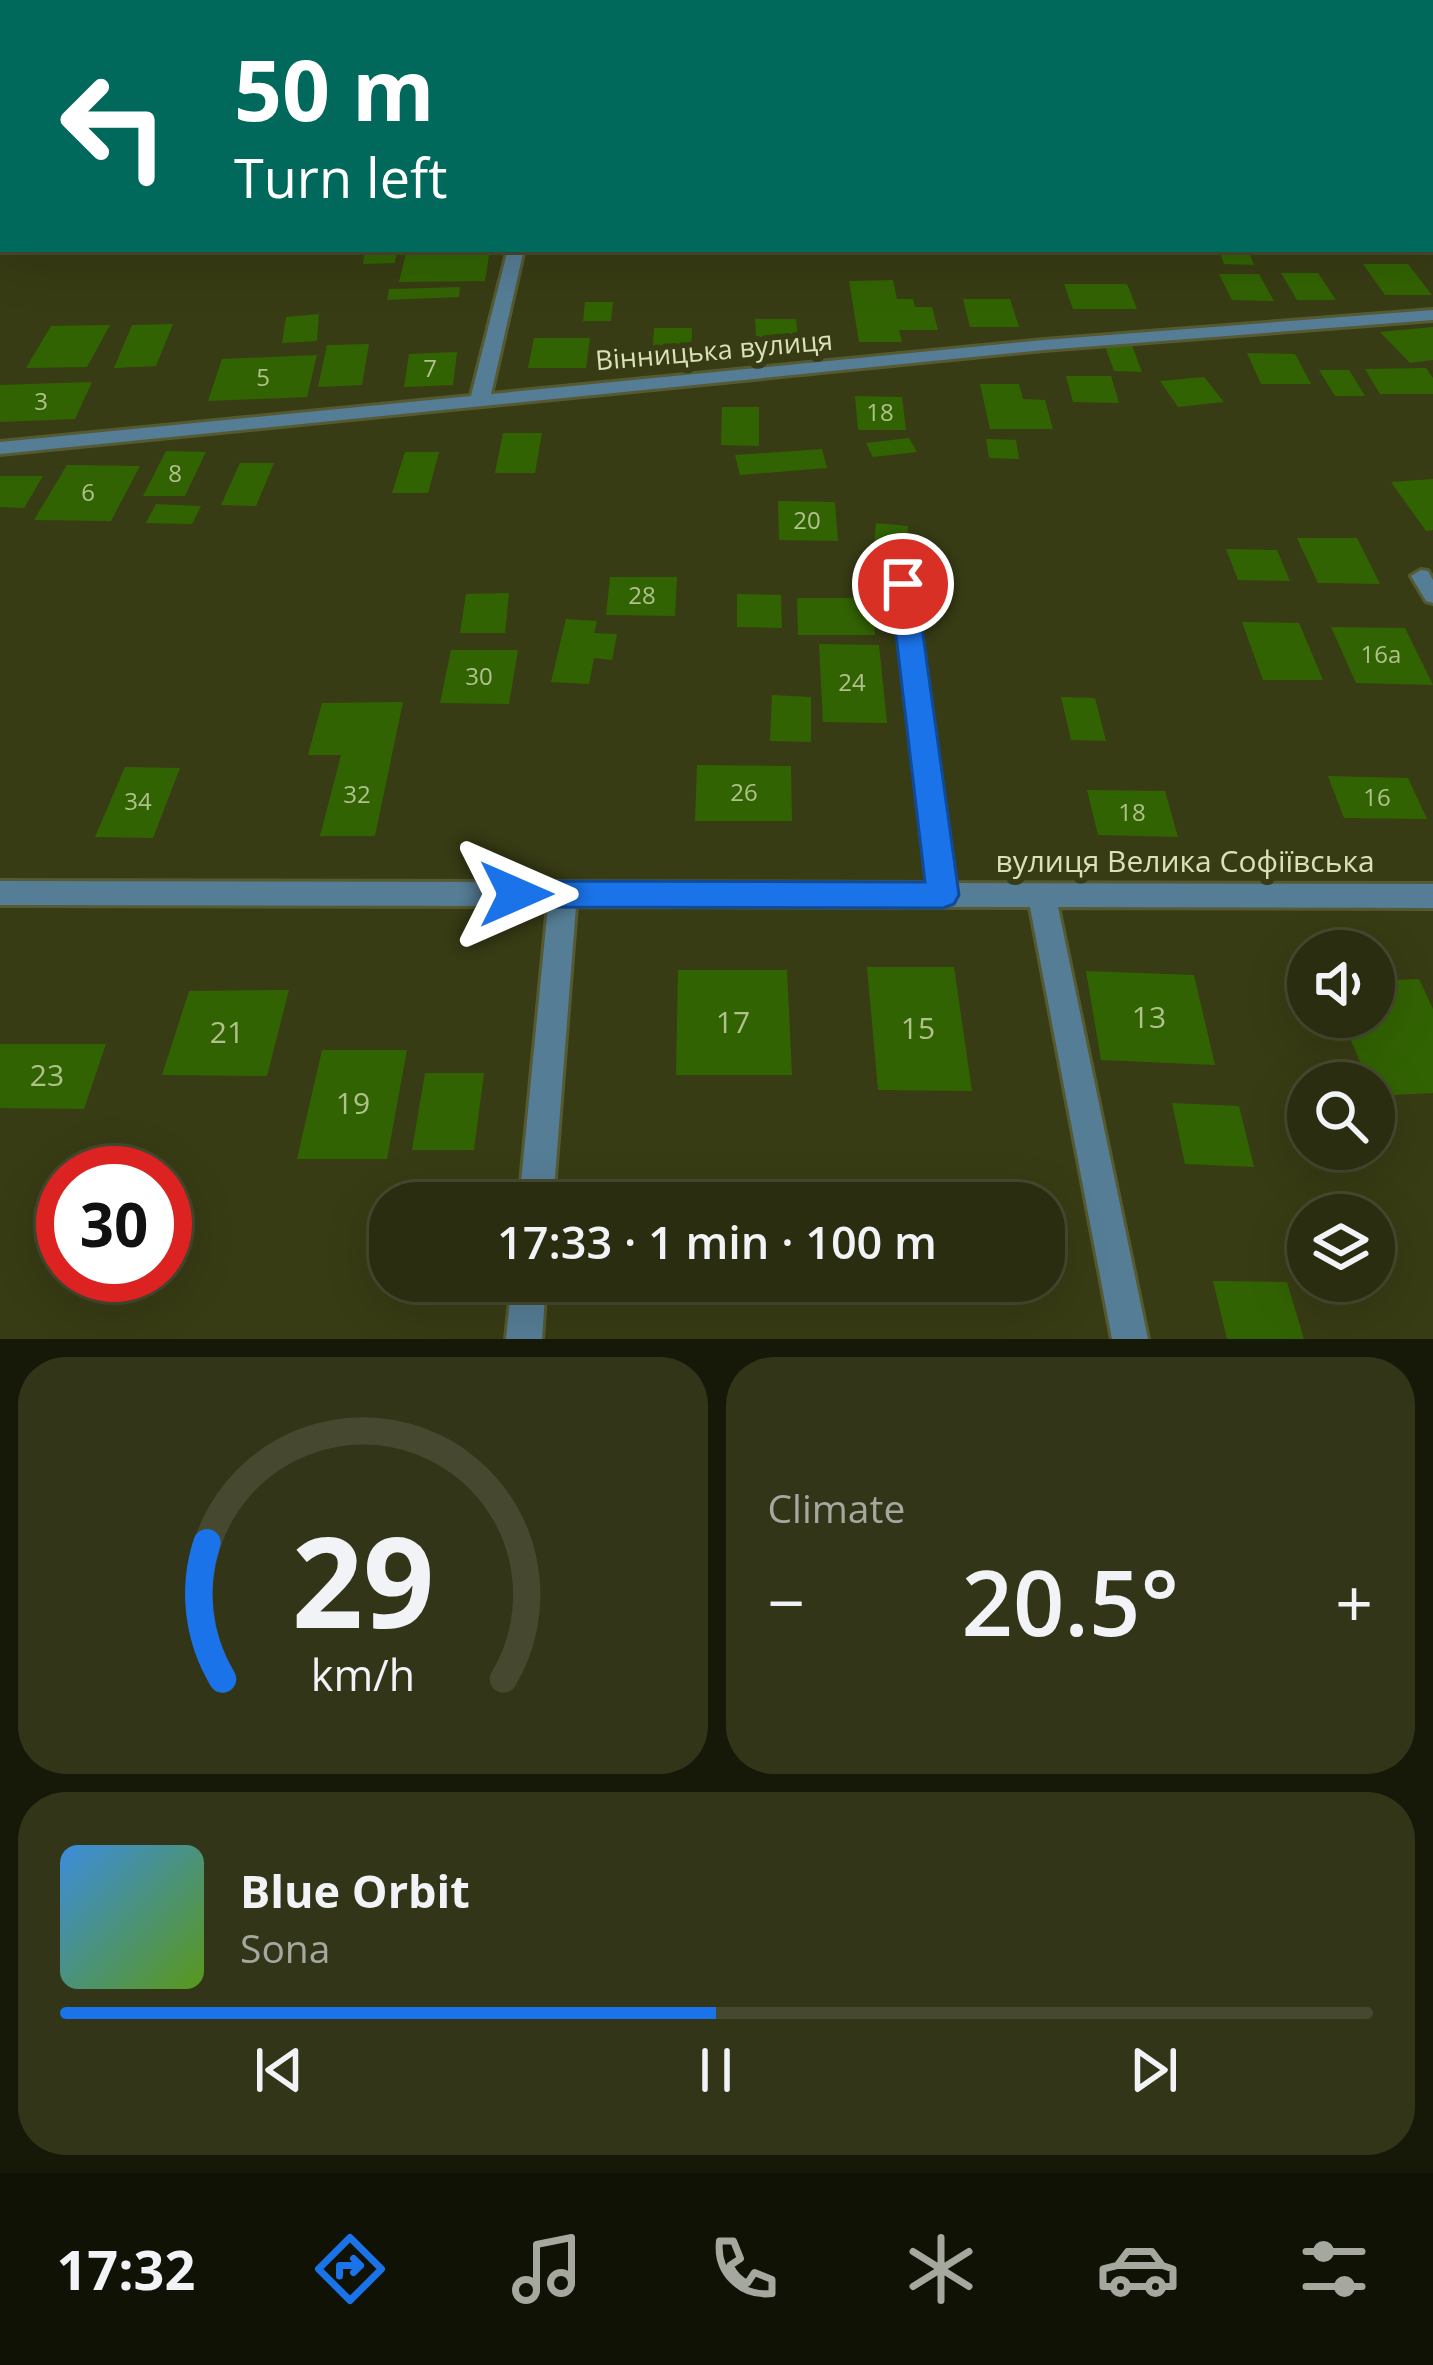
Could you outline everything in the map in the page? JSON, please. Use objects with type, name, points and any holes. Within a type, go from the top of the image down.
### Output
[{"type":"street","points":[[480,400],[515,252]]},
{"type":"street","name":"Вінницька вулиця","points":[[0,448],[1066,343],[1433,315]]},
{"type":"street","name":"вулиця Велика Софіївська","points":[[0,893],[1433,896]]},
{"type":"street","points":[[538,1182],[562,894]]},
{"type":"street","points":[[1042,895],[1130,1339]]},
{"type":"street","points":[[524,1339],[527,1302]]},
{"type":"lane","points":[[1421,576],[1433,596]]},
{"type":"lane","points":[[903,584],[943,895]]},
{"type":"building","points":[[365,252],[397,252],[395,263],[363,264]]},
{"type":"building","points":[[406,252],[490,252],[485,281],[399,282]]},
{"type":"building","points":[[1220,252],[1249,252],[1254,265],[1224,264]]},
{"type":"building","points":[[1363,264],[1408,264],[1432,295],[1385,295]]},
{"type":"building","points":[[1281,273],[1318,273],[1336,300],[1297,300]]},
{"type":"building","points":[[1219,274],[1259,274],[1274,301],[1232,300]]},
{"type":"building","points":[[893,280],[897,299],[913,299],[915,307],[932,307],[938,330],[899,330],[902,342],[859,342],[849,281]]},
{"type":"building","points":[[1064,284],[1127,284],[1137,309],[1073,309]]},
{"type":"building","points":[[460,287],[459,297],[387,300],[389,289]]},
{"type":"building","points":[[963,299],[1010,299],[1019,327],[970,327]]},
{"type":"building","points":[[585,302],[613,302],[611,321],[583,321]]},
{"type":"building","points":[[319,314],[317,341],[282,343],[286,317]]},
{"type":"building","points":[[755,319],[796,319],[799,349],[757,349]]},
{"type":"building","points":[[173,324],[156,366],[114,368],[132,325]]},
{"type":"building","points":[[110,325],[87,367],[26,368],[51,326]]},
{"type":"building","points":[[1433,327],[1433,360],[1410,363],[1380,332]]},
{"type":"building","points":[[654,328],[692,328],[691,357],[652,357]]},
{"type":"building","points":[[534,338],[590,338],[586,368],[528,368]]},
{"type":"building","points":[[369,344],[362,385],[318,387],[327,345]]},
{"type":"building","points":[[1105,346],[1132,346],[1142,372],[1114,371]]},
{"type":"building","points":[[457,352],[453,385],[404,387],[409,354]]},
{"type":"building","points":[[1247,353],[1295,354],[1311,384],[1261,384]]},
{"type":"building","points":[[317,355],[307,397],[208,401],[222,359]]},
{"type":"building","points":[[1426,368],[1433,378],[1433,394],[1380,394],[1365,369]]},
{"type":"building","points":[[1319,370],[1349,370],[1365,396],[1335,396]]},
{"type":"building","points":[[1066,376],[1111,376],[1119,403],[1073,402]]},
{"type":"building","points":[[1204,377],[1224,402],[1178,407],[1160,381]]},
{"type":"building","points":[[92,382],[75,419],[0,422],[0,385]]},
{"type":"building","points":[[980,384],[1019,384],[1023,399],[1045,400],[1053,429],[990,429]]},
{"type":"building","points":[[855,396],[902,397],[906,430],[858,430]]},
{"type":"building","points":[[722,407],[759,407],[759,446],[721,445]]},
{"type":"building","points":[[503,433],[542,433],[535,473],[495,473]]},
{"type":"building","points":[[909,438],[917,452],[873,457],[866,443]]},
{"type":"building","points":[[986,439],[1016,440],[1019,459],[989,458]]},
{"type":"building","points":[[822,449],[827,468],[740,475],[735,455]]},
{"type":"building","points":[[166,451],[206,452],[185,496],[143,496]]},
{"type":"building","points":[[405,452],[439,452],[428,493],[392,493]]},
{"type":"building","points":[[240,463],[274,463],[256,506],[221,505]]},
{"type":"building","points":[[67,465],[140,466],[111,521],[34,520]]},
{"type":"building","points":[[0,476],[43,476],[24,508],[0,507]]},
{"type":"building","points":[[1433,479],[1433,530],[1426,531],[1391,482]]},
{"type":"building","points":[[778,501],[835,502],[838,541],[779,540]]},
{"type":"building","points":[[156,504],[201,506],[192,524],[146,523]]},
{"type":"building","points":[[876,523],[908,526],[906,550],[874,547]]},
{"type":"building","points":[[1297,538],[1357,538],[1380,584],[1318,583]]},
{"type":"building","points":[[1226,549],[1277,550],[1290,581],[1238,580]]},
{"type":"building","points":[[610,577],[677,577],[675,616],[606,615]]},
{"type":"building","points":[[509,593],[505,633],[460,633],[466,594]]},
{"type":"building","points":[[737,594],[781,595],[782,628],[737,627]]},
{"type":"building","points":[[797,598],[872,598],[875,635],[798,635]]},
{"type":"building","points":[[566,619],[597,621],[594,633],[617,634],[612,660],[594,658],[589,684],[551,682]]},
{"type":"building","points":[[1242,622],[1299,623],[1323,680],[1263,680]]},
{"type":"building","points":[[1331,627],[1405,628],[1433,685],[1356,683]]},
{"type":"building","points":[[819,644],[879,645],[887,723],[823,722]]},
{"type":"building","points":[[451,650],[518,650],[509,704],[440,703]]},
{"type":"building","points":[[772,695],[811,697],[811,742],[770,741]]},
{"type":"building","points":[[1061,697],[1095,698],[1106,741],[1071,740]]},
{"type":"building","points":[[403,702],[375,836],[320,836],[341,755],[308,755],[322,703]]},
{"type":"building","points":[[697,765],[791,766],[792,821],[695,821]]},
{"type":"building","points":[[125,767],[180,768],[153,838],[95,837]]},
{"type":"building","points":[[1328,776],[1408,778],[1427,819],[1344,818]]},
{"type":"building","points":[[1087,790],[1165,791],[1178,837],[1098,835]]},
{"type":"building","points":[[867,967],[954,967],[972,1091],[878,1090]]},
{"type":"building","points":[[678,970],[787,970],[792,1075],[676,1075]]},
{"type":"building","points":[[1086,971],[1194,975],[1215,1065],[1101,1060]]},
{"type":"building","points":[[1419,979],[1433,1009],[1433,1093],[1395,1095],[1395,1062],[1360,1062],[1350,1038],[1395,1038],[1395,980]]},
{"type":"building","points":[[289,990],[267,1076],[162,1075],[189,991]]},
{"type":"building","points":[[0,1044],[106,1044],[84,1109],[0,1108]]},
{"type":"building","points":[[322,1050],[407,1050],[387,1159],[297,1159]]},
{"type":"building","points":[[425,1073],[484,1073],[474,1150],[412,1150]]},
{"type":"building","points":[[1172,1103],[1239,1106],[1254,1167],[1185,1164]]},
{"type":"building","points":[[1213,1281],[1287,1282],[1287,1302],[1293,1302],[1304,1339],[1227,1339]]},
{"type":"route","points":[[516,894],[943,895],[903,584]]}]
